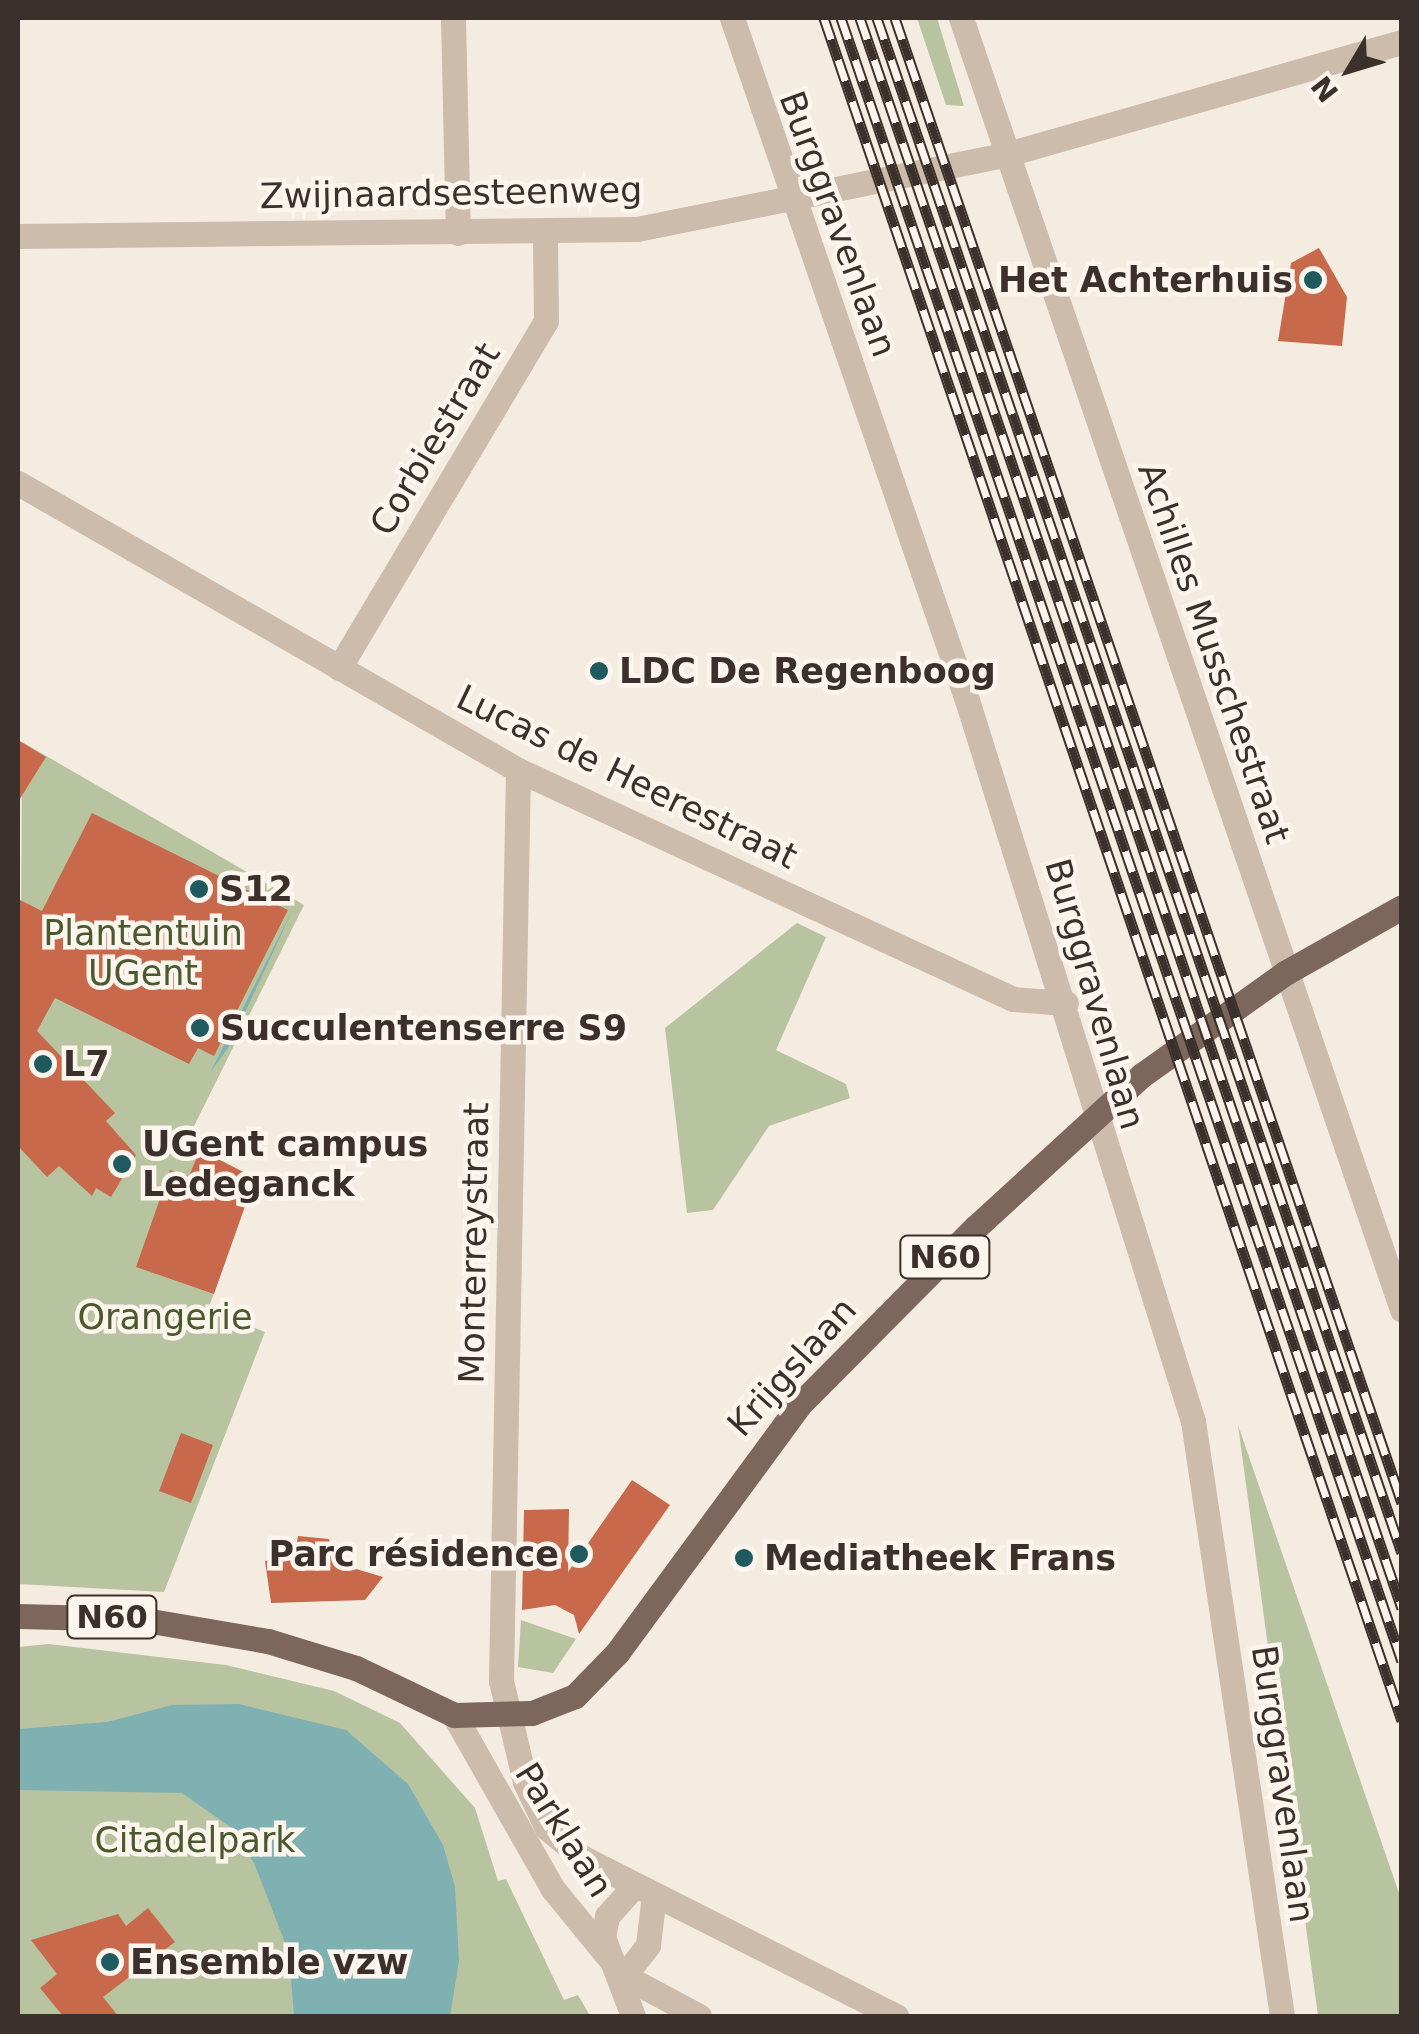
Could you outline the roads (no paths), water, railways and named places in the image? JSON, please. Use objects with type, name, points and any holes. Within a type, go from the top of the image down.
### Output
[{"type":"main road","name":"Krijgslaan","points":[[508,1716],[550,1708],[594,1681],[799,1405],[1095,1117],[1285,973],[1402,907]]},
{"type":"main road","name":"N60","points":[[18,1616],[139,1619],[268,1641],[356,1668],[454,1715],[508,1716]]},
{"type":"street","points":[[453,18],[458,233]]},
{"type":"street","name":"Burggravenlaan","points":[[732,18],[790,200],[1066,1002],[1095,1117],[1192,1421],[1282,2016]]},
{"type":"street","name":"Achilles Musschestraat","points":[[962,18],[1402,1310]]},
{"type":"street","name":"Zwijnaardsesteenweg","points":[[18,236],[637,229],[1008,154],[1400,47]]},
{"type":"street","name":"Corbiestraat","points":[[339,668],[546,321],[545,233]]},
{"type":"street","name":"Lucas de Heerestraat","points":[[18,483],[518,770],[1013,998],[1066,1002]]},
{"type":"street","name":"Monterreystraat","points":[[508,1716],[501,1681],[518,770]]},
{"type":"street","name":"Parklaan","points":[[454,1715],[553,1889],[624,1976],[699,2016]]},
{"type":"street","name":"Parklaan","points":[[508,1716],[525,1782],[547,1828],[644,1890],[896,2016]]},
{"type":"street","name":"Parklaan","points":[[624,1976],[603,1937],[607,1916],[644,1890]]},
{"type":"street","name":"Parklaan","points":[[624,1976],[648,1945],[644,1890]]},
{"type":"street","points":[[624,1976],[632,2016]]},
{"type":"water","points":[[293,909],[230,1045],[210,1073],[240,1014]]},
{"type":"water","points":[[239,1704],[346,1730],[408,1784],[443,1845],[455,1887],[459,1961],[450,2016],[294,2016],[289,1953],[254,1863],[229,1826],[182,1793],[18,1790],[18,1729],[107,1722],[172,1705]]},
{"type":"railway","points":[[824,18],[1402,1721]]},
{"type":"railway","points":[[841,18],[1402,1661]]},
{"type":"railway","points":[[860,18],[1402,1608]]},
{"type":"railway","points":[[877,18],[1402,1553]]},
{"type":"railway","points":[[895,18],[1402,1503]]},
{"type":"place","name":"Het Achterhuis","points":[[1313,280]]},
{"type":"place","name":"LDC De Regenboog","points":[[599,671]]},
{"type":"place","name":"S12","points":[[199,889]]},
{"type":"place","name":"Succulentenserre S9","points":[[200,1028]]},
{"type":"place","name":"L7","points":[[43,1064]]},
{"type":"place","name":"UGent campus Ledeganck","points":[[122,1164]]},
{"type":"place","name":"Parc résidence","points":[[579,1554]]},
{"type":"place","name":"Mediatheek Frans","points":[[744,1558]]},
{"type":"place","name":"Ensemble vzw","points":[[110,1962]]},
{"type":"park label","name":"Plantentuin UGent","points":[[143,953]]},
{"type":"park label","name":"Orangerie","points":[[165,1317]]},
{"type":"park label","name":"Citadelpark","points":[[195,1840]]}]
